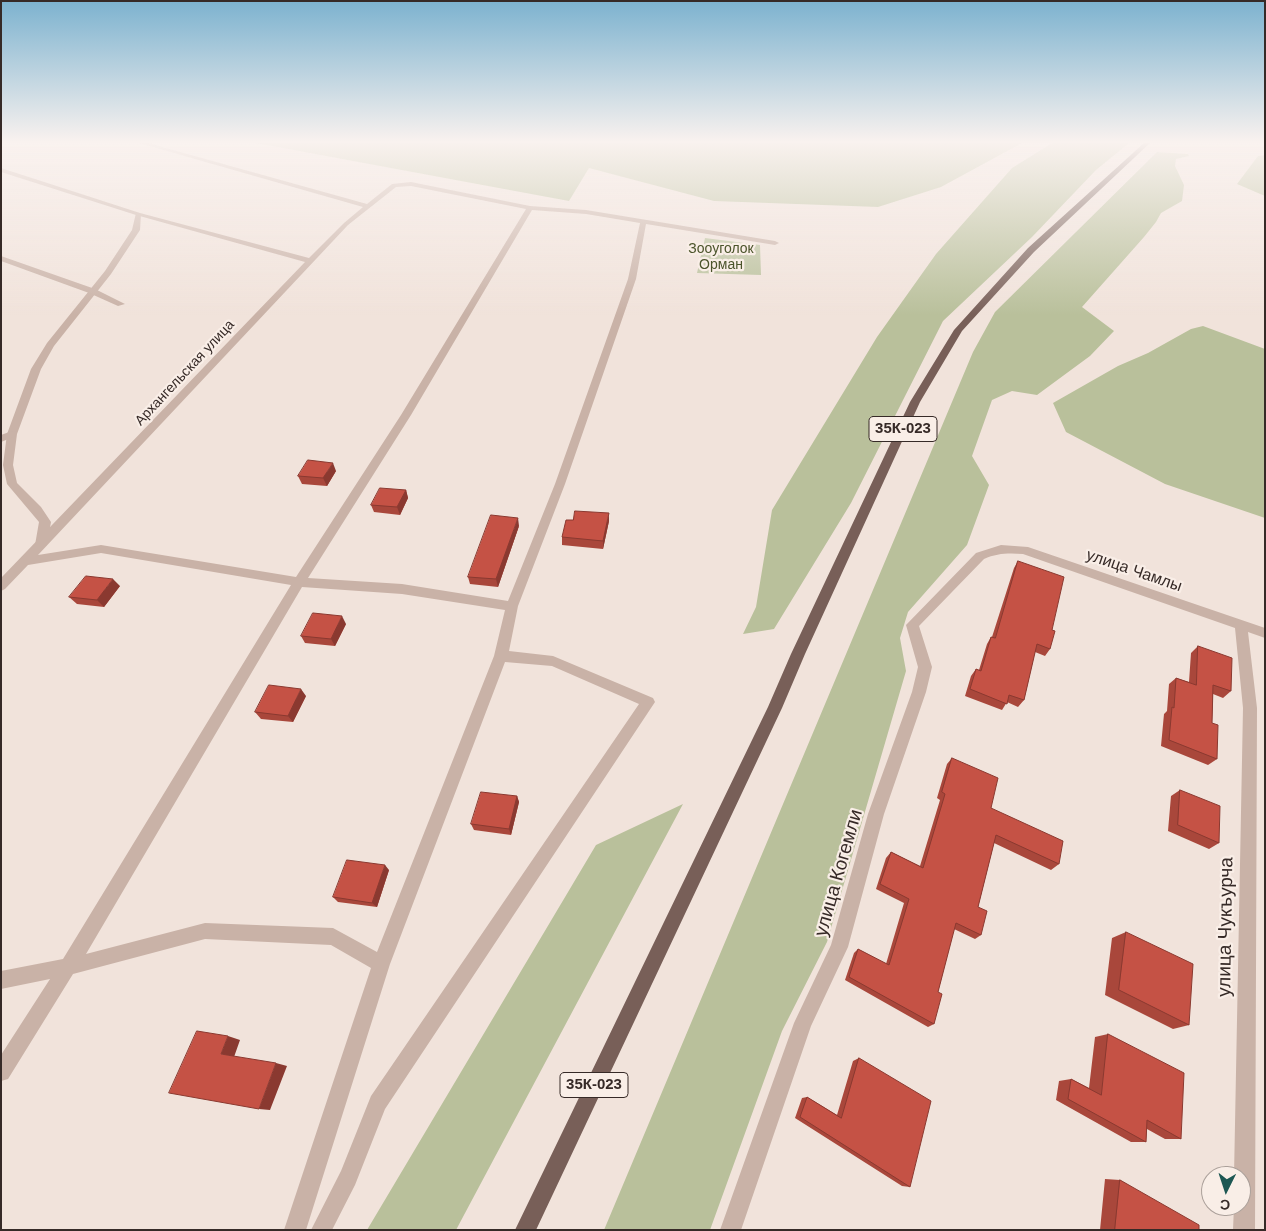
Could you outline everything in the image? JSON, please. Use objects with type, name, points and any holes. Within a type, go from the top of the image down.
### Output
[{"type":"main road","name":"35К-023","points":[[525,1230],[775,708],[798,654],[915,402],[961,328],[1031,250],[1085,200]]},
{"type":"street","points":[[96,200],[138,214],[310,261]]},
{"type":"street","points":[[347,200],[367,206]]},
{"type":"street","name":"Архангельская улица","points":[[1,586],[310,261],[346,224],[374,200]]},
{"type":"street","name":"Архангельская улица","points":[[493,200],[530,208]]},
{"type":"street","points":[[1,1072],[68,967],[299,582],[406,414],[530,208],[586,212],[643,223],[670,225],[776,243]]},
{"type":"street","points":[[41,545],[45,522],[37,510],[12,484],[8,465],[12,434],[36,369],[50,345],[136,230],[138,214]]},
{"type":"street","points":[[295,1230],[381,964],[501,656],[512,606],[560,484],[632,279],[643,223]]},
{"type":"street","points":[[1,258],[92,291],[121,304]]},
{"type":"street","points":[[1,440],[12,434]]},
{"type":"street","name":"улица Чамлы","points":[[992,551],[1007,548],[1024,550],[1265,633]]},
{"type":"street","points":[[26,561],[102,549],[299,582],[402,589],[512,606]]},
{"type":"street","name":"улица Когемли","points":[[730,1230],[803,1022],[839,947],[876,814],[919,692],[925,667],[912,625],[980,556],[992,551]]},
{"type":"street","name":"улица Чукъурча","points":[[1241,625],[1250,708],[1244,1230]]},
{"type":"street","points":[[320,1230],[348,1178],[378,1102],[648,702],[553,661],[501,656]]},
{"type":"street","points":[[1,980],[68,967],[205,931],[333,938],[381,964]]},
{"type":"green space","points":[[712,200],[899,200],[878,207]]},
{"type":"green space","points":[[983,200],[1067,200],[1032,237],[943,321],[851,503],[774,629],[743,634],[756,607],[772,510],[877,337],[936,254]]},
{"type":"green space","points":[[1108,200],[1182,200],[1161,213],[1144,237],[1082,307],[1114,331],[1090,356],[1037,395],[1012,391],[992,400],[972,456],[989,485],[967,545],[908,612],[900,638],[906,671],[827,942],[782,1031],[710,1230],[604,1230],[973,352],[995,312]]},
{"type":"green space","name":"Зооуголок Орман","points":[[705,238],[760,245],[761,275],[697,273]]},
{"type":"green space","points":[[1203,326],[1265,349],[1265,518],[1165,484],[1066,432],[1053,403],[1118,366],[1148,353],[1191,329]]},
{"type":"green space","points":[[683,804],[456,1230],[367,1230],[596,845]]},
{"type":"building","points":[[308,460],[333,463],[323,478],[298,476]]},
{"type":"building","points":[[380,488],[406,490],[397,507],[371,505]]},
{"type":"building","points":[[575,511],[609,513],[603,541],[562,537],[566,520],[573,520]]},
{"type":"building","points":[[491,515],[518,518],[496,579],[468,577]]},
{"type":"building","points":[[1018,561],[1064,577],[1052,630],[1055,631],[1050,649],[1037,644],[1024,700],[1009,695],[1007,704],[970,689],[976,669],[981,671],[991,637],[995,638]]},
{"type":"building","points":[[86,576],[113,579],[97,600],[69,597]]},
{"type":"building","points":[[313,613],[342,616],[331,639],[301,636]]},
{"type":"building","points":[[1198,646],[1232,658],[1231,691],[1213,685],[1212,723],[1218,725],[1217,759],[1169,740],[1176,678],[1196,685]]},
{"type":"building","points":[[269,685],[301,689],[288,716],[255,712]]},
{"type":"building","points":[[952,758],[998,778],[991,808],[1063,841],[1059,864],[996,835],[978,907],[987,911],[981,935],[956,923],[938,992],[942,994],[934,1024],[849,977],[858,949],[889,965],[909,899],[880,884],[891,852],[923,868],[945,794],[942,792]]},
{"type":"building","points":[[1180,790],[1220,806],[1219,843],[1178,825]]},
{"type":"building","points":[[481,792],[517,796],[509,829],[471,824]]},
{"type":"building","points":[[347,860],[385,865],[372,903],[333,897]]},
{"type":"building","points":[[1126,932],[1193,964],[1189,1025],[1119,990]]},
{"type":"building","points":[[197,1031],[228,1036],[221,1054],[276,1063],[259,1109],[169,1093]]},
{"type":"building","points":[[1108,1034],[1184,1073],[1181,1139],[1147,1120],[1146,1142],[1068,1099],[1071,1079],[1101,1095]]},
{"type":"building","points":[[859,1058],[931,1101],[910,1187],[800,1117],[807,1097],[841,1118]]},
{"type":"building","points":[[1120,1180],[1199,1225],[1199,1230],[1115,1230]]}]
